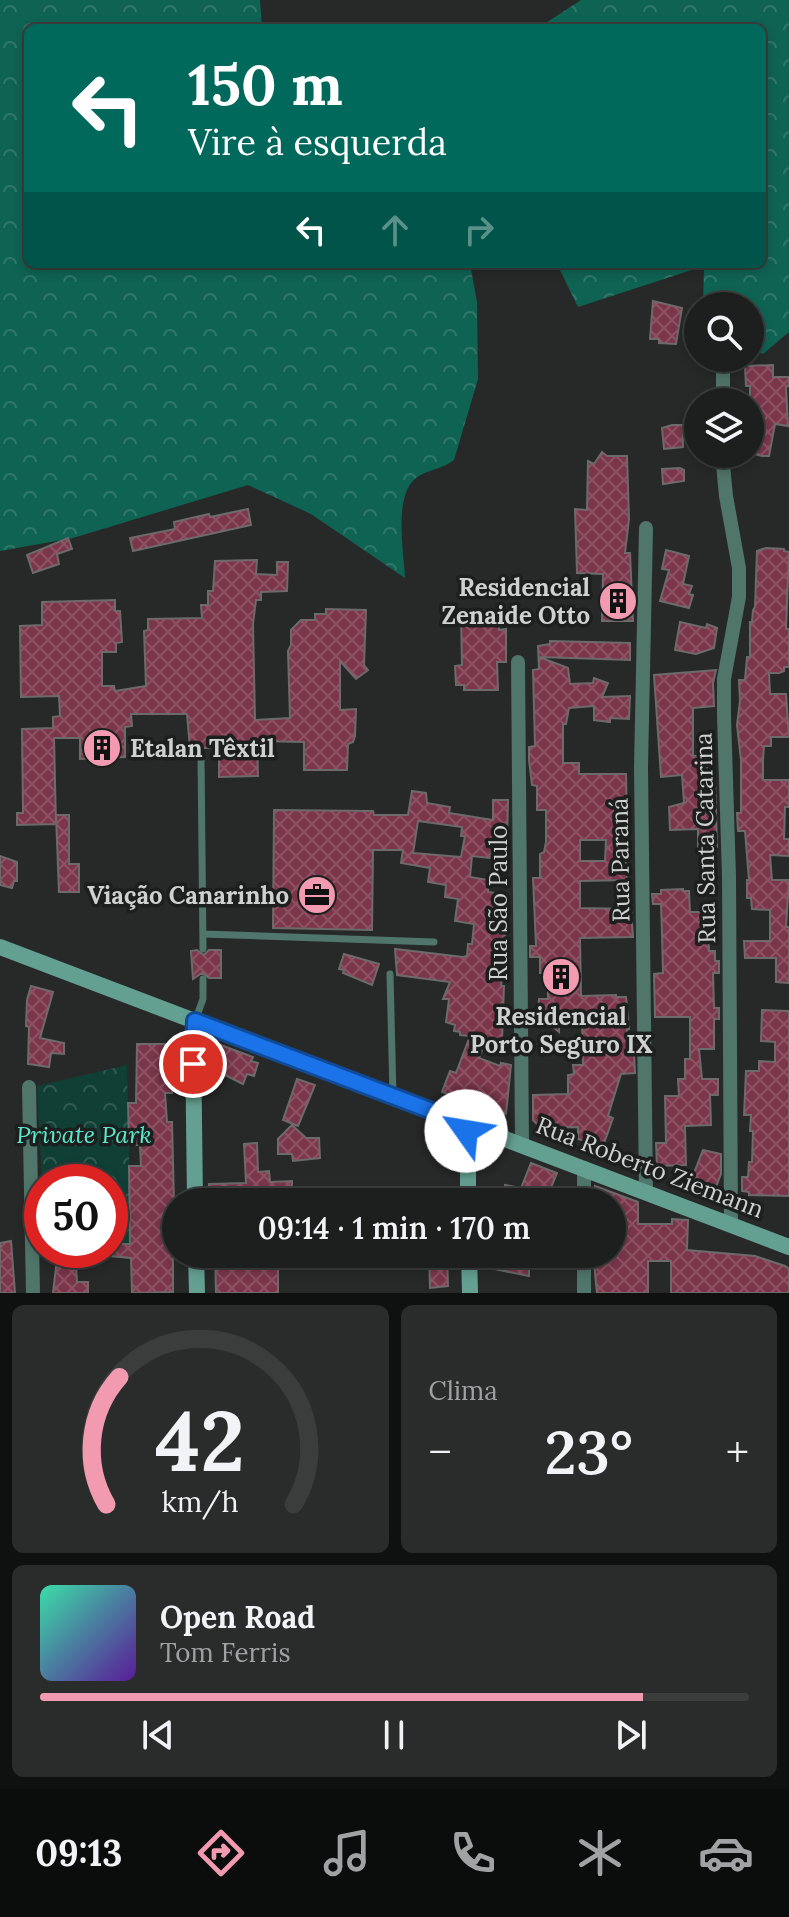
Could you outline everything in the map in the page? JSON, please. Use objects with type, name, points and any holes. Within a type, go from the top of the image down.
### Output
[{"type":"main road","name":"Rua Roberto Ziemann","points":[[0,947],[789,1247]]},
{"type":"main road","points":[[195,1021],[195,1188]]},
{"type":"main road","points":[[461,1122],[468,1138],[468,1188]]},
{"type":"main road","points":[[196,1268],[197,1293]]},
{"type":"main road","points":[[469,1268],[470,1293]]},
{"type":"street","name":"Rua Santa Catarina","points":[[723,468],[739,568],[739,597],[724,679],[729,876],[731,1224]]},
{"type":"street","name":"Rua Paraná","points":[[646,528],[641,767],[646,1192]]},
{"type":"street","name":"Rua São Paulo","points":[[518,662],[522,1144]]},
{"type":"street","points":[[29,1087],[33,1293]]},
{"type":"street","points":[[584,1168],[584,1188]]},
{"type":"street","points":[[584,1268],[584,1293]]},
{"type":"lane","points":[[201,755],[203,949]]},
{"type":"lane","points":[[203,934],[434,942]]},
{"type":"lane","points":[[390,974],[393,1096]]},
{"type":"lane","points":[[195,1021],[203,999],[203,979]]},
{"type":"green space","points":[[0,0],[260,0],[262,24],[24,24],[24,268],[471,268],[477,302],[478,379],[454,460],[419,476],[405,494],[402,522],[405,578],[311,514],[248,485],[73,538],[0,551]]},
{"type":"green space","points":[[581,0],[789,0],[789,332],[764,353],[764,292],[703,292],[704,268],[766,268],[766,24],[544,24]]},
{"type":"green space","points":[[559,268],[698,268],[578,307]]},
{"type":"green space","name":"Private Park","points":[[127,1065],[131,1244],[128,1244],[128,1164],[41,1164],[37,1086]]},
{"type":"building","points":[[653,301],[682,308],[676,344],[650,339]]},
{"type":"building","points":[[764,365],[773,365],[773,377],[789,377],[789,386],[786,387],[788,426],[775,424],[769,456],[764,456],[764,388],[746,386],[745,372],[764,372]]},
{"type":"building","points":[[683,425],[683,447],[664,449],[662,428]]},
{"type":"building","points":[[602,452],[607,456],[627,456],[629,519],[625,553],[630,553],[633,621],[602,621],[603,574],[577,573],[575,509],[587,510],[588,461],[594,464]]},
{"type":"building","points":[[662,469],[684,470],[684,481],[663,484]]},
{"type":"building","points":[[248,509],[251,525],[133,551],[130,538],[175,529],[174,522]]},
{"type":"building","points":[[68,538],[72,549],[57,554],[59,564],[33,573],[27,555]]},
{"type":"building","points":[[766,548],[789,552],[786,629],[789,629],[789,667],[784,667],[784,671],[779,673],[769,673],[770,694],[786,694],[789,737],[771,737],[771,746],[764,746],[763,780],[789,780],[784,839],[789,839],[789,856],[770,855],[772,880],[789,880],[786,927],[789,927],[789,983],[776,982],[776,958],[745,958],[744,941],[770,941],[770,910],[752,909],[751,898],[747,898],[749,880],[745,831],[738,831],[737,813],[741,813],[741,760],[737,725],[739,680],[745,680],[747,657],[750,657],[757,551]]},
{"type":"building","points":[[666,550],[689,556],[683,584],[692,586],[689,608],[660,601],[669,570],[662,569]]},
{"type":"building","points":[[257,560],[256,574],[277,575],[277,562],[288,562],[287,591],[261,592],[261,600],[256,600],[253,624],[255,720],[290,718],[288,651],[291,630],[301,620],[315,620],[315,614],[326,614],[326,609],[366,610],[364,665],[368,670],[356,679],[340,661],[340,710],[356,709],[355,736],[353,742],[348,744],[347,770],[304,770],[304,742],[257,741],[258,776],[219,777],[219,747],[190,749],[187,714],[131,714],[132,726],[125,727],[125,757],[80,759],[80,738],[54,738],[56,824],[17,825],[17,813],[23,813],[22,729],[53,728],[53,717],[60,716],[59,696],[21,697],[20,626],[42,625],[42,602],[115,600],[115,611],[120,611],[122,642],[116,643],[116,652],[102,652],[102,686],[114,686],[115,691],[146,686],[144,631],[148,630],[148,619],[202,618],[201,605],[208,605],[208,591],[213,591],[215,561]]},
{"type":"building","points":[[492,615],[492,619],[500,619],[499,630],[506,629],[506,662],[497,662],[498,690],[464,690],[464,685],[456,685],[455,666],[462,665],[461,616]]},
{"type":"building","points":[[680,622],[717,628],[714,648],[696,654],[675,650]]},
{"type":"building","points":[[550,641],[630,643],[630,660],[539,657],[568,668],[570,684],[593,683],[594,678],[608,683],[602,697],[630,696],[629,719],[610,718],[610,722],[594,720],[594,706],[569,708],[566,724],[563,724],[563,763],[579,763],[579,774],[626,774],[627,824],[623,824],[627,880],[580,881],[580,908],[631,909],[633,937],[580,938],[581,996],[626,997],[629,1029],[627,1053],[634,1053],[635,1073],[621,1074],[608,1116],[613,1118],[603,1146],[578,1139],[578,1127],[541,1128],[533,1120],[533,1095],[568,1094],[568,1075],[574,1074],[573,1065],[583,1065],[582,1023],[559,1023],[559,1032],[548,1023],[537,1023],[539,999],[548,999],[548,973],[540,973],[540,957],[530,957],[530,946],[536,946],[533,878],[540,878],[540,854],[544,852],[546,842],[546,810],[537,810],[537,786],[532,785],[529,760],[529,747],[535,746],[533,670],[539,669],[538,646],[550,644]],"holes":[[[580,840],[606,840],[605,861],[580,861]]]},
{"type":"building","points":[[716,670],[714,706],[693,708],[693,756],[706,755],[708,778],[715,778],[717,847],[698,848],[698,829],[670,830],[669,807],[684,803],[682,775],[661,777],[654,675]]},
{"type":"building","points":[[412,791],[426,793],[427,803],[450,807],[449,813],[493,820],[493,800],[508,800],[507,843],[493,840],[490,858],[472,856],[470,877],[489,880],[488,892],[496,893],[491,932],[505,934],[501,986],[504,986],[502,1040],[487,1038],[479,1058],[500,1066],[501,1063],[511,1065],[506,1114],[442,1092],[450,1071],[456,1073],[470,1036],[460,1035],[460,1032],[454,1031],[455,1025],[446,1022],[449,999],[443,999],[450,982],[397,975],[395,949],[463,957],[467,956],[468,944],[472,944],[474,924],[455,921],[458,899],[445,897],[446,885],[428,882],[430,868],[401,863],[403,850],[373,850],[372,930],[273,928],[274,810],[373,811],[374,815],[408,815]],"holes":[[[418,821],[462,827],[461,836],[465,836],[461,857],[413,853]]]},
{"type":"building","points":[[56,815],[69,815],[69,864],[79,864],[79,892],[59,892]]},
{"type":"building","points":[[0,856],[17,862],[17,881],[14,881],[12,888],[0,885]]},
{"type":"building","points":[[661,890],[689,891],[690,912],[711,912],[709,951],[715,951],[715,961],[719,961],[719,973],[713,973],[714,1008],[719,1008],[719,1019],[714,1019],[714,1049],[699,1049],[702,1079],[718,1079],[718,1095],[710,1095],[711,1125],[685,1126],[686,1165],[657,1166],[656,1143],[666,1143],[665,1096],[679,1096],[678,1079],[685,1079],[685,1059],[690,1059],[690,1017],[655,1017],[654,974],[663,973],[661,904],[653,904],[652,894],[661,894]]},
{"type":"building","points":[[197,950],[204,955],[209,950],[221,950],[221,978],[209,978],[202,973],[193,979],[191,951]]},
{"type":"building","points":[[344,954],[379,964],[372,985],[339,969]]},
{"type":"building","points":[[31,986],[53,992],[40,1038],[64,1043],[64,1054],[51,1053],[49,1067],[28,1064],[27,1000]]},
{"type":"building","points":[[762,1010],[789,1011],[789,1196],[749,1195],[749,1192],[742,1191],[742,1177],[748,1177],[749,1162],[752,1162],[751,1115],[744,1115],[746,1071],[759,1071],[759,1061],[775,1062],[775,1042],[761,1041]]},
{"type":"building","points":[[137,1044],[169,1044],[172,1093],[165,1093],[167,1122],[172,1122],[174,1188],[162,1188],[162,1268],[173,1268],[173,1292],[132,1293],[131,1258],[128,1258],[129,1166],[141,1166],[140,1145],[129,1145],[128,1103],[136,1103]]},
{"type":"building","points":[[218,1044],[253,1057],[251,1061],[258,1063],[254,1076],[247,1074],[243,1084],[221,1073],[224,1065],[213,1061]]},
{"type":"building","points":[[297,1079],[315,1085],[298,1126],[283,1120]]},
{"type":"building","points":[[292,1125],[306,1138],[319,1138],[320,1158],[293,1161],[292,1154],[278,1154],[278,1139]]},
{"type":"building","points":[[257,1143],[258,1172],[269,1171],[270,1182],[292,1181],[292,1188],[209,1188],[209,1184],[246,1183],[244,1144]]},
{"type":"building","points":[[703,1150],[721,1154],[721,1174],[713,1194],[689,1186]]},
{"type":"building","points":[[531,1163],[557,1173],[551,1188],[521,1188]]},
{"type":"building","points":[[626,1198],[638,1202],[638,1224],[672,1224],[672,1219],[688,1220],[687,1250],[755,1256],[789,1269],[789,1293],[671,1293],[671,1261],[648,1261],[648,1293],[597,1293],[594,1268],[626,1268]]},
{"type":"building","points":[[11,1241],[15,1293],[0,1293],[0,1243]]},
{"type":"building","points":[[56,1268],[76,1268],[77,1282],[88,1282],[88,1293],[53,1293]]},
{"type":"building","points":[[215,1268],[278,1268],[278,1293],[216,1293]]},
{"type":"building","points":[[429,1268],[447,1268],[448,1286],[430,1288]]},
{"type":"building","points":[[489,1268],[529,1268],[529,1276]]},
{"type":"place","name":"Residencial Zenaide Otto","points":[[618,601]]},
{"type":"place","name":"Etalan Têxtil","points":[[102,748]]},
{"type":"place","name":"Viação Canarinho","points":[[317,895]]},
{"type":"place","name":"Residencial Porto Seguro IX","points":[[561,977]]},
{"type":"route","points":[[193,1064],[195,1021],[461,1122],[466,1131]]}]
